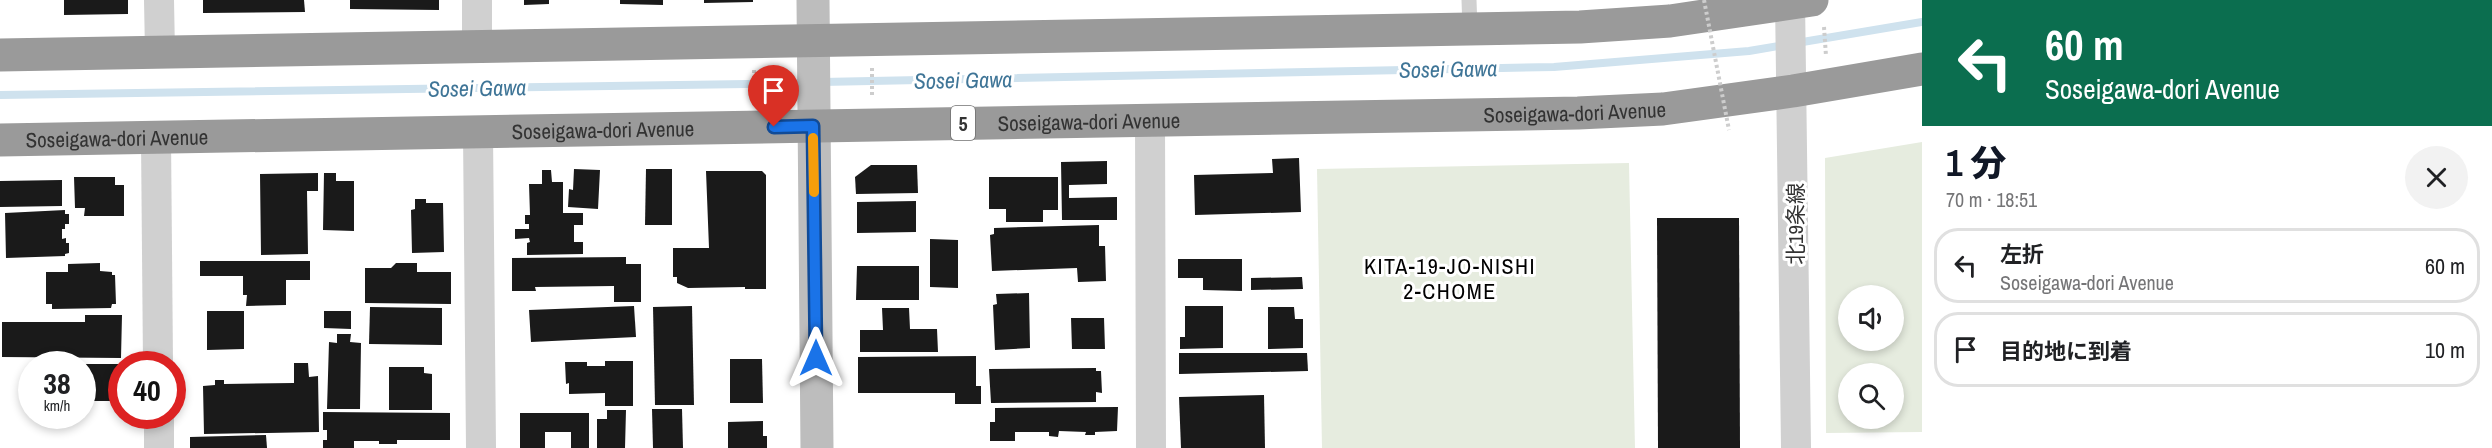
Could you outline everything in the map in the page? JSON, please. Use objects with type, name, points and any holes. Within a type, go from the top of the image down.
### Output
[{"type":"highway","points":[[0,55],[477,46],[812,50],[1470,14],[1580,27],[1802,10]]},
{"type":"highway","name":"Soseigawa-dori Avenue","points":[[0,140],[478,133],[813,115],[1150,120],[1599,112],[1663,109],[1793,80],[1922,69]]},
{"type":"street","points":[[159,0],[160,52]]},
{"type":"street","points":[[477,0],[477,46]]},
{"type":"street","points":[[813,0],[817,448]]},
{"type":"street","name":"北19条線","points":[[1796,448],[1793,80],[1802,10]]},
{"type":"street","points":[[1150,120],[1151,448]]},
{"type":"street","points":[[478,133],[481,448]]},
{"type":"street","points":[[156,138],[158,351]]},
{"type":"street","points":[[159,429],[159,448]]},
{"type":"path","points":[[1704,0],[1729,130],[1739,130]]},
{"type":"path","points":[[1802,10],[1826,63]]},
{"type":"path","points":[[872,60],[872,101]]},
{"type":"path","points":[[754,65],[754,102]]},
{"type":"shaded area","points":[[1922,142],[1922,432],[1826,433],[1825,158]]},
{"type":"shaded area","points":[[1629,163],[1635,448],[1322,448],[1317,169]]},
{"type":"building","points":[[64,0],[128,0],[128,14],[64,15]]},
{"type":"building","points":[[203,0],[304,0],[305,12],[203,13]]},
{"type":"building","points":[[350,0],[439,0],[439,10],[350,9]]},
{"type":"building","points":[[524,0],[549,0],[549,4],[524,5]]},
{"type":"building","points":[[620,0],[663,0],[663,5],[620,4]]},
{"type":"building","points":[[704,0],[753,0],[753,2],[704,3]]},
{"type":"building","points":[[1299,158],[1301,212],[1195,215],[1194,175],[1273,173],[1272,159]]},
{"type":"building","points":[[1107,161],[1107,184],[1069,185],[1069,198],[1117,197],[1117,220],[1062,220],[1061,162]]},
{"type":"building","points":[[871,165],[917,165],[918,193],[856,194],[855,177]]},
{"type":"building","points":[[574,169],[600,170],[598,209],[568,207],[569,189],[573,190]]},
{"type":"building","points":[[646,169],[672,169],[672,225],[645,225]]},
{"type":"building","points":[[542,170],[551,170],[552,182],[563,182],[563,213],[583,213],[583,225],[574,225],[574,242],[583,242],[583,254],[527,255],[529,238],[515,239],[515,229],[529,229],[529,224],[525,224],[525,215],[530,215],[529,184],[542,184]]},
{"type":"building","points":[[706,171],[762,171],[766,175],[766,289],[688,288],[677,283],[677,277],[673,277],[673,248],[709,248]]},
{"type":"building","points":[[318,173],[318,191],[307,191],[308,254],[261,255],[260,174]]},
{"type":"building","points":[[324,173],[336,173],[336,181],[354,181],[354,231],[323,230]]},
{"type":"building","points":[[74,177],[115,177],[115,185],[124,185],[124,216],[84,216],[85,208],[75,208]]},
{"type":"building","points":[[989,177],[1058,177],[1058,210],[1043,210],[1043,222],[1006,222],[1006,209],[989,209]]},
{"type":"building","points":[[62,180],[62,206],[0,207],[0,181]]},
{"type":"building","points":[[415,199],[426,199],[426,203],[443,203],[444,252],[412,253],[411,210],[415,209]]},
{"type":"building","points":[[916,201],[916,232],[857,233],[857,202]]},
{"type":"building","points":[[65,210],[65,214],[69,214],[69,224],[65,224],[65,229],[62,229],[62,239],[66,238],[66,243],[69,243],[69,253],[65,256],[6,258],[5,213]]},
{"type":"building","points":[[1657,218],[1739,218],[1740,448],[1658,448]]},
{"type":"building","points":[[1099,225],[1099,246],[1105,246],[1106,281],[1078,282],[1077,268],[992,271],[990,235],[994,234],[994,228]]},
{"type":"building","points":[[930,239],[958,240],[958,288],[930,287]]},
{"type":"building","points":[[626,257],[626,264],[641,264],[641,302],[614,302],[614,286],[535,287],[536,291],[512,291],[512,258]]},
{"type":"building","points":[[1178,259],[1242,259],[1242,291],[1203,290],[1203,278],[1178,278]]},
{"type":"building","points":[[200,261],[310,261],[310,280],[286,280],[286,305],[246,306],[247,295],[243,295],[243,276],[200,276]]},
{"type":"building","points":[[100,263],[100,271],[112,272],[112,275],[115,275],[116,304],[112,304],[111,308],[52,309],[52,304],[46,304],[46,272],[68,272],[68,264]]},
{"type":"building","points":[[396,263],[417,263],[417,272],[451,272],[451,304],[365,303],[365,268],[391,268]]},
{"type":"building","points":[[857,266],[919,266],[919,300],[856,300]]},
{"type":"building","points":[[1302,277],[1303,289],[1251,290],[1251,278]]},
{"type":"building","points":[[1029,293],[1030,348],[995,350],[993,305],[997,304],[996,294]]},
{"type":"building","points":[[634,306],[636,337],[531,342],[529,310]]},
{"type":"building","points":[[692,306],[694,405],[655,405],[653,307]]},
{"type":"building","points":[[1185,306],[1223,306],[1223,348],[1180,349],[1180,337],[1185,337]]},
{"type":"building","points":[[370,307],[442,308],[442,345],[369,344]]},
{"type":"building","points":[[1268,307],[1294,307],[1295,319],[1303,319],[1303,348],[1268,349]]},
{"type":"building","points":[[882,308],[909,308],[910,329],[937,329],[938,352],[860,352],[860,330],[883,330]]},
{"type":"building","points":[[207,311],[244,311],[244,349],[207,350]]},
{"type":"building","points":[[324,311],[351,311],[351,329],[324,328]]},
{"type":"building","points":[[85,315],[122,315],[121,351],[108,351],[108,358],[96,358],[96,351],[18,351],[18,357],[2,357],[2,322],[85,322]]},
{"type":"building","points":[[1071,318],[1104,318],[1105,349],[1072,349]]},
{"type":"building","points":[[337,334],[351,334],[350,342],[361,343],[360,409],[327,409],[329,342],[337,343]]},
{"type":"building","points":[[1179,353],[1307,353],[1308,371],[1179,374]]},
{"type":"building","points":[[976,356],[976,386],[981,386],[981,404],[955,404],[955,393],[858,393],[858,357]]},
{"type":"building","points":[[730,359],[762,359],[763,403],[730,403]]},
{"type":"building","points":[[605,361],[633,361],[633,406],[605,406],[605,393],[569,394],[565,362],[587,362],[587,366],[605,366]]},
{"type":"building","points":[[294,363],[308,363],[309,377],[318,376],[319,432],[204,434],[203,386],[215,385],[215,380],[224,380],[224,384],[294,383]]},
{"type":"building","points":[[96,364],[108,364],[108,401],[96,401]]},
{"type":"building","points":[[389,367],[424,367],[424,373],[432,374],[432,410],[389,410]]},
{"type":"building","points":[[1096,368],[1096,371],[1101,371],[1102,393],[1096,392],[1096,402],[991,403],[989,369]]},
{"type":"building","points":[[1264,395],[1265,448],[1181,448],[1179,397]]},
{"type":"building","points":[[1118,407],[1117,431],[1085,435],[1086,432],[1059,431],[1058,437],[1049,436],[1049,432],[1015,432],[1015,441],[990,441],[990,422],[995,422],[995,408]]},
{"type":"building","points":[[652,409],[682,409],[683,448],[653,448]]},
{"type":"building","points":[[607,410],[626,410],[625,448],[597,448],[597,419],[607,419]]},
{"type":"building","points":[[323,412],[450,413],[450,440],[397,440],[397,444],[354,441],[354,448],[323,448],[323,440],[327,440],[327,430],[323,430]]},
{"type":"building","points":[[520,413],[589,413],[589,448],[571,448],[571,432],[545,432],[545,448],[520,448]]},
{"type":"building","points":[[763,421],[763,436],[767,436],[767,448],[728,448],[728,422]]},
{"type":"building","points":[[266,435],[267,448],[190,448],[190,437]]},
{"type":"waterway","name":"Sosei Gawa","points":[[822,82],[1554,67],[1749,51],[1922,22]]},
{"type":"waterway","name":"Sosei Gawa","points":[[0,95],[809,83]]},
{"type":"slow traffic","points":[[813,138],[814,192]]},
{"type":"district","name":"KITA-19-JO-NISHI 2-CHOME","points":[[1450,278]]},
{"type":"route","points":[[774,127],[813,126],[816,358]]}]
